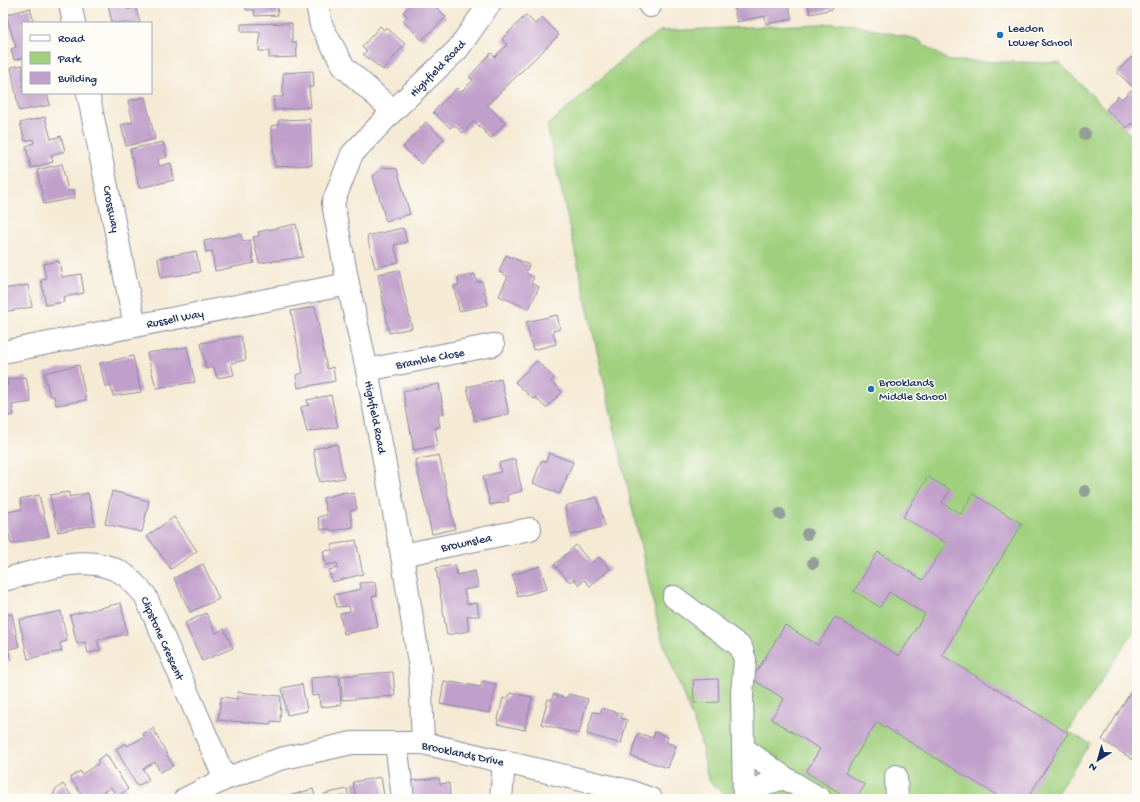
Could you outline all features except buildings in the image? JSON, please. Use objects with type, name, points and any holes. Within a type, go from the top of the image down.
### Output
[{"type":"street","points":[[70,3],[74,22]]},
{"type":"street","points":[[317,3],[321,25],[344,68],[394,111]]},
{"type":"street","name":"Highfield Road","points":[[423,743],[420,669],[402,555],[367,370],[348,284],[333,203],[352,154],[458,49],[490,3]]},
{"type":"street","name":"Crossway","points":[[88,94],[135,326]]},
{"type":"street","name":"Russell Way","points":[[3,352],[348,284]]},
{"type":"street","name":"Bramble Close","points":[[367,370],[492,345]]},
{"type":"street","name":"Brownslea","points":[[402,555],[530,529]]},
{"type":"street","name":"Clipstone Crescent","points":[[3,580],[75,563],[101,564],[125,575],[145,595],[224,779]]},
{"type":"street","points":[[674,597],[741,647],[745,660],[742,693],[744,799]]},
{"type":"street","name":"Brooklands Drive","points":[[185,799],[224,779],[280,759],[352,743],[423,743],[629,791],[651,799]]},
{"type":"street","points":[[396,743],[403,799]]},
{"type":"street","points":[[743,748],[785,778],[820,799]]},
{"type":"street","points":[[501,799],[504,761]]},
{"type":"street","points":[[896,776],[897,799]]},
{"type":"street","points":[[749,799],[757,788],[771,781],[785,778]]},
{"type":"green space","name":"Brooklands Middle School","points":[[844,23],[916,39],[949,61],[1060,63],[1137,141],[1137,626],[1068,732],[1090,743],[1053,799],[730,799],[708,780],[700,738],[661,637],[547,126],[632,51],[660,31]]},
{"type":"place","name":"Leedon Lower School","points":[[1000,35]]},
{"type":"place","name":"Brooklands Middle School","points":[[871,389]]}]
